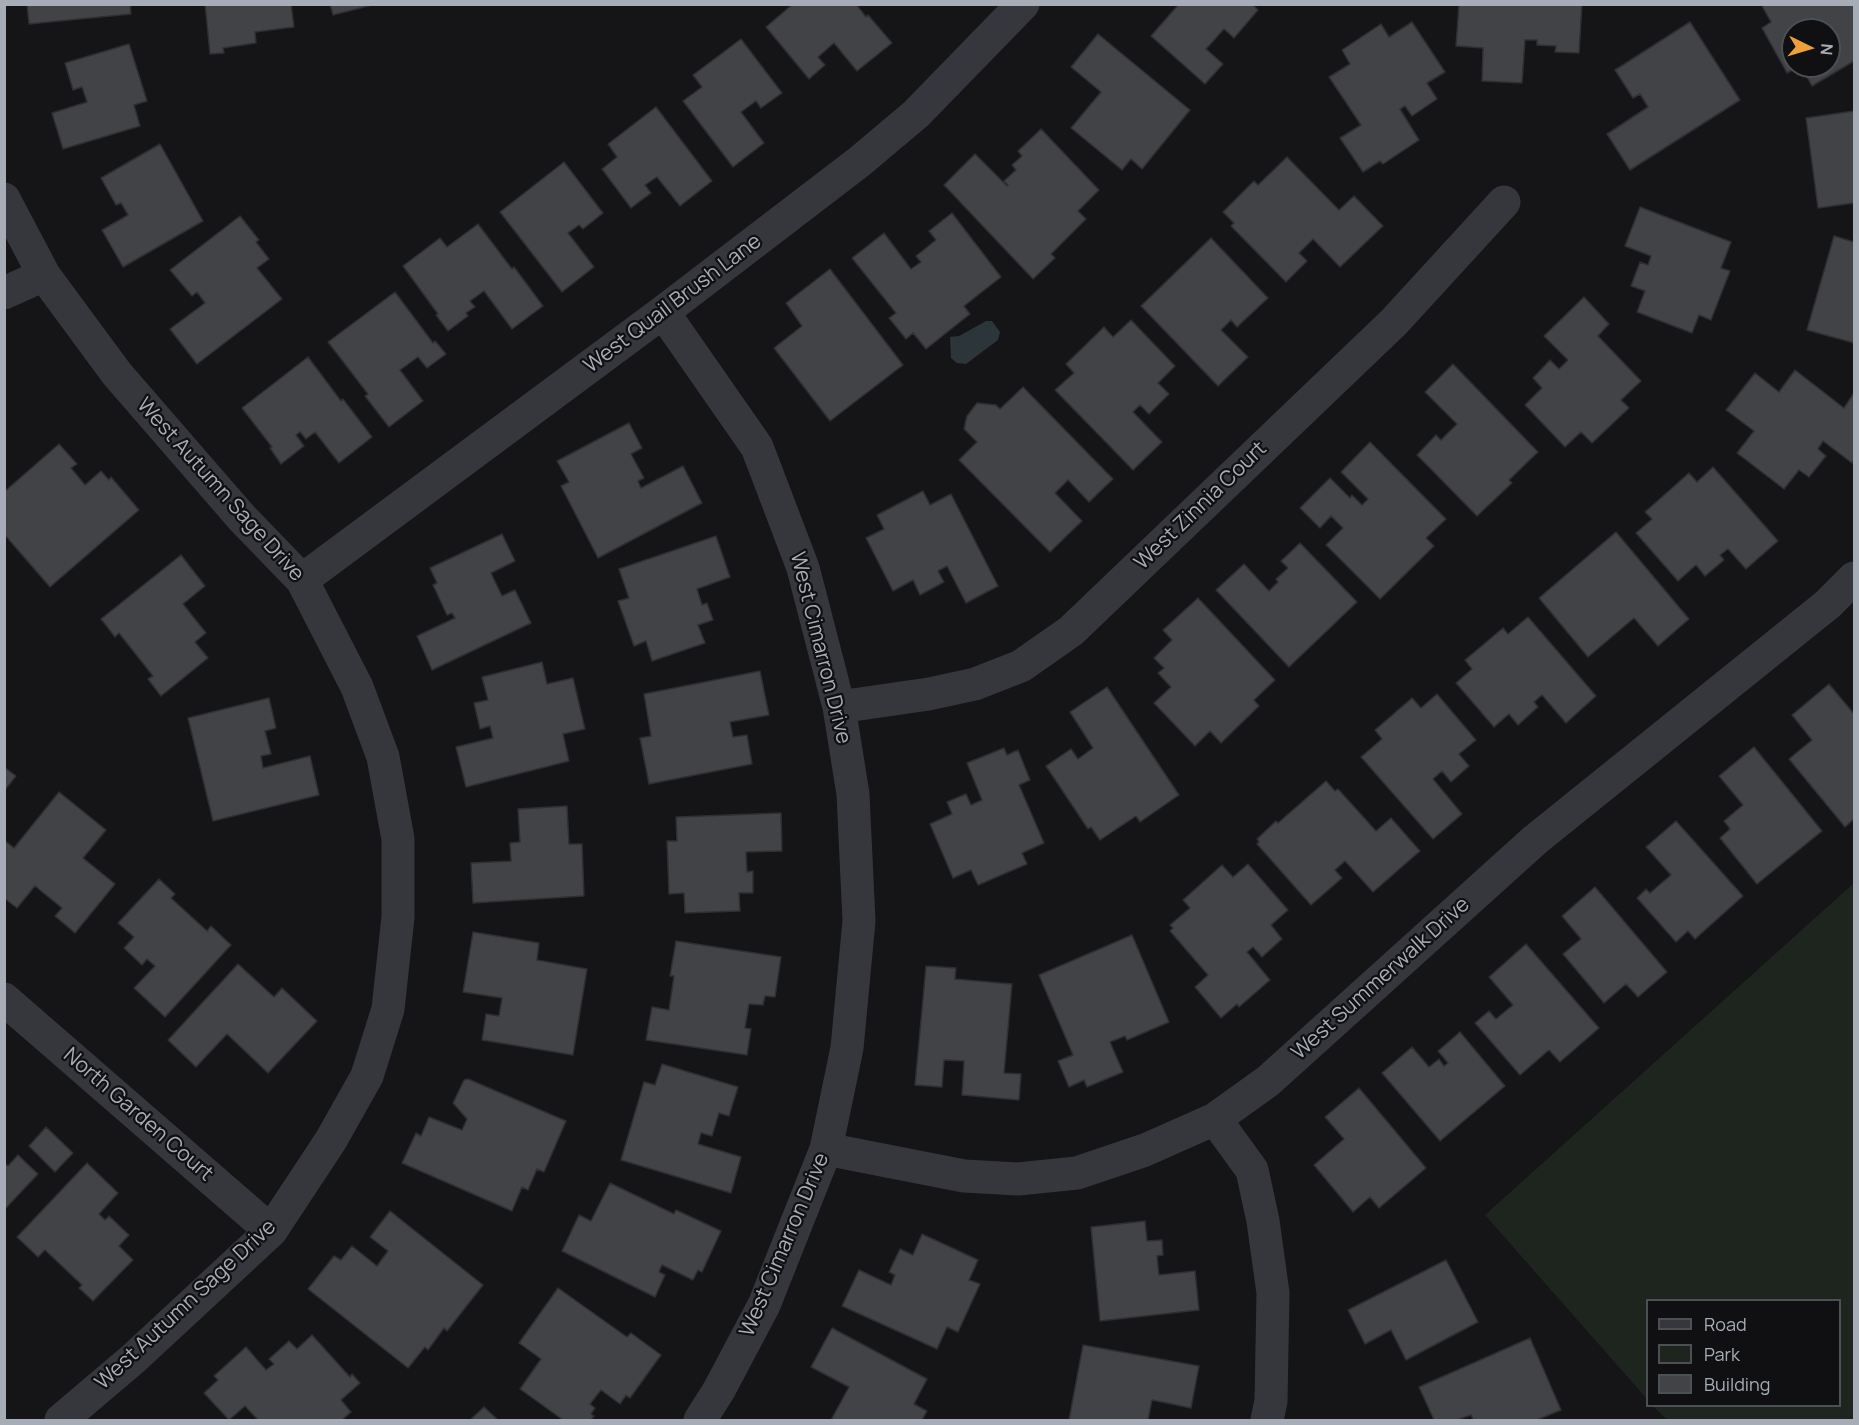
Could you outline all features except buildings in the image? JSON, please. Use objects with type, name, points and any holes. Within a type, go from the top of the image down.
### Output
[{"type":"street","name":"West Quail Brush Lane","points":[[302,580],[663,312],[860,162],[916,114],[1023,4]]},
{"type":"street","name":"West Autumn Sage Drive","points":[[4,199],[44,275],[117,374],[242,518],[302,580],[357,687],[383,758],[399,839],[398,917],[388,1009],[367,1076],[331,1140],[270,1231],[133,1359],[61,1420]]},
{"type":"street","name":"West Zinnia Court","points":[[839,707],[929,694],[975,684],[1021,666],[1071,631],[1394,322],[1504,202]]},
{"type":"street","points":[[4,293],[44,275]]},
{"type":"street","name":"West Cimarron Drive","points":[[663,312],[757,447],[803,568],[839,707],[853,794],[859,921],[847,1048],[826,1149],[764,1305],[719,1390],[700,1420]]},
{"type":"street","name":"West Summerwalk Drive","points":[[826,1149],[964,1176],[1018,1179],[1077,1173],[1145,1150],[1215,1119],[1268,1081],[1536,840],[1828,604],[1854,578]]},
{"type":"street","name":"North Garden Court","points":[[4,999],[270,1231]]},
{"type":"street","points":[[1215,1119],[1252,1170],[1263,1221],[1273,1293],[1271,1401],[1267,1420]]},
{"type":"green space","points":[[1854,883],[1854,1420],[1667,1420],[1654,1407],[1841,1407],[1841,1299],[1646,1299],[1646,1398],[1485,1215]]},
{"type":"shaded area","points":[[986,321],[992,321],[1000,332],[998,340],[966,364],[957,363],[951,358],[950,337],[959,336]]}]
